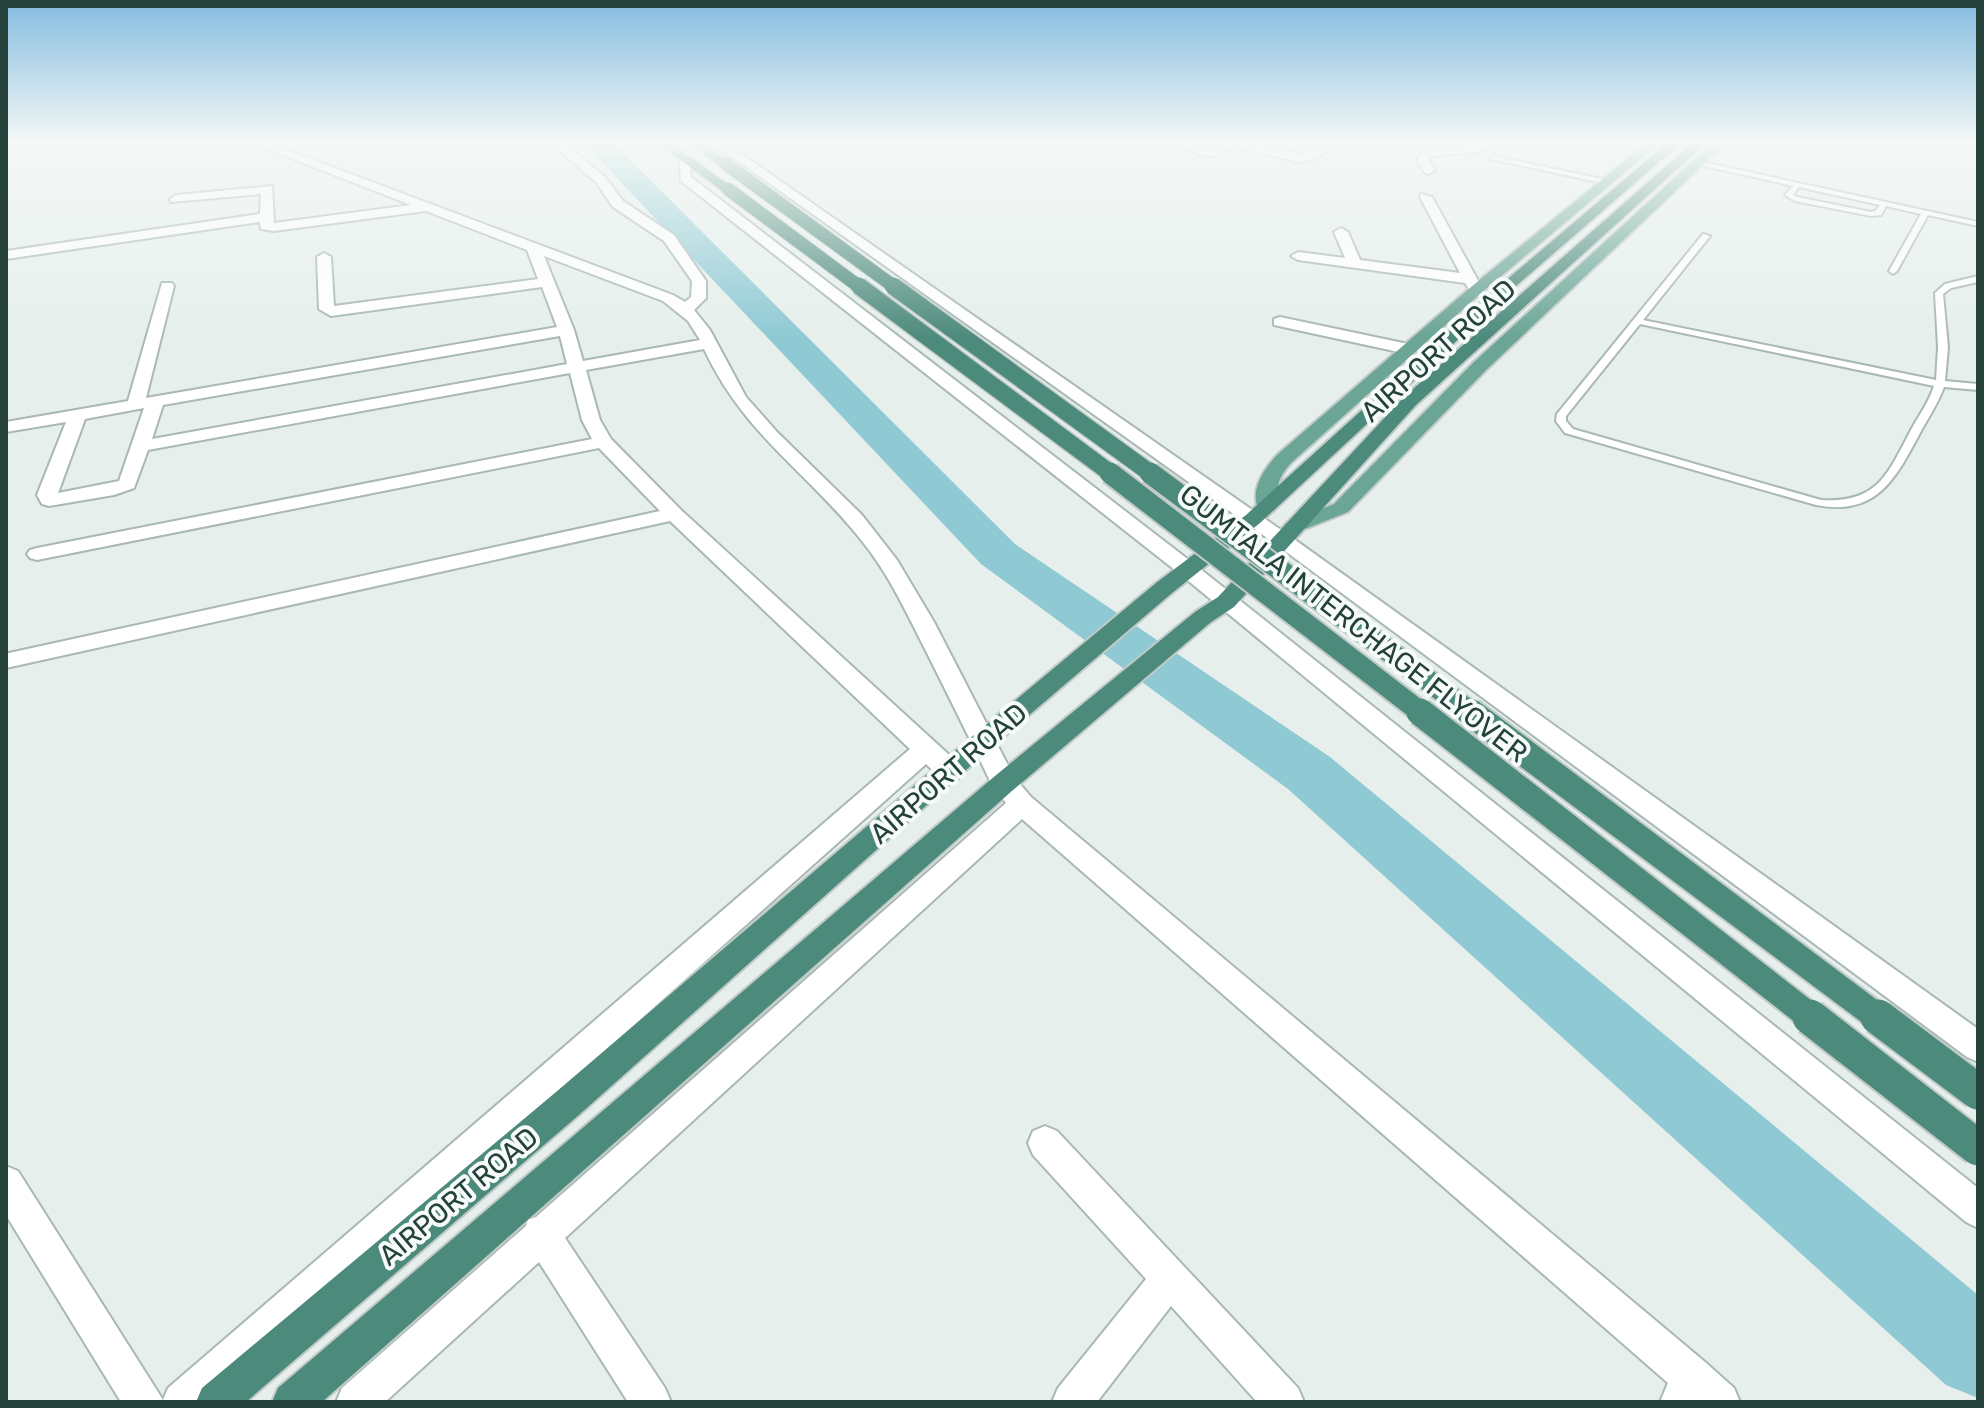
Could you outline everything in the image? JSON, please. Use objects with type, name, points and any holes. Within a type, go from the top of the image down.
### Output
[{"type":"highway","name":"GUMTALA INTERCHAGE FLYOVER","points":[[752,207],[1197,537],[1978,1148]]},
{"type":"highway","name":"GUMTALA INTERCHAGE FLYOVER","points":[[786,207],[1208,515],[1978,1092]]},
{"type":"highway","name":"AIRPORT ROAD","points":[[216,1402],[568,1103],[984,740],[1187,569],[1259,513],[1503,290],[1600,207]]},
{"type":"highway","name":"AIRPORT ROAD","points":[[292,1402],[1013,794],[1071,728],[1203,617],[1226,602],[1410,401],[1628,207]]},
{"type":"main road","points":[[1259,513],[1269,475],[1408,349],[1473,284],[1575,207]]},
{"type":"main road","points":[[1291,533],[1341,508],[1480,366],[1651,207]]},
{"type":"street","points":[[267,207],[266,226],[280,227],[425,208]]},
{"type":"street","points":[[422,207],[668,298],[687,309],[737,396],[759,424],[854,519],[885,557],[1013,794],[1686,1389],[1720,1402]]},
{"type":"street","points":[[623,207],[669,238],[699,281],[700,294],[687,309]]},
{"type":"street","points":[[722,207],[1187,569],[1978,1210]]},
{"type":"street","points":[[795,207],[1291,533],[1978,1047]]},
{"type":"street","points":[[1431,207],[1473,284]]},
{"type":"street","points":[[6,255],[266,217]]},
{"type":"street","points":[[1341,232],[1355,264]]},
{"type":"street","points":[[534,249],[566,330],[591,420],[603,442],[674,514],[950,771]]},
{"type":"street","points":[[1298,256],[1473,284]]},
{"type":"street","points":[[324,257],[324,306],[331,311],[547,282]]},
{"type":"street","points":[[136,403],[167,286]]},
{"type":"street","points":[[1280,322],[1408,349]]},
{"type":"street","points":[[6,427],[566,330]]},
{"type":"street","points":[[142,446],[709,343]]},
{"type":"street","points":[[78,414],[47,495],[49,500],[124,486],[129,481],[156,400]]},
{"type":"street","points":[[37,554],[603,442]]},
{"type":"street","points":[[9,661],[674,514]]},
{"type":"street","points":[[182,1402],[925,750]]},
{"type":"street","points":[[356,1402],[1013,794]]},
{"type":"street","points":[[1045,1143],[1284,1402]]},
{"type":"street","points":[[6,1183],[144,1402]]},
{"type":"street","points":[[541,1233],[651,1402]]},
{"type":"street","points":[[1072,1402],[1169,1279]]},
{"type":"lane","points":[[1834,207],[1871,214],[1878,213],[1882,207]]},
{"type":"lane","points":[[1896,207],[1978,224]]},
{"type":"lane","points":[[1893,271],[1925,213]]},
{"type":"lane","points":[[1706,236],[1561,416],[1563,426],[1578,435],[1820,503],[1858,502],[1890,480],[1940,384],[1939,293],[1948,286],[1978,279]]},
{"type":"lane","points":[[1637,321],[1940,384],[1978,387]]},
{"type":"waterway","points":[[660,207],[998,554],[1309,773],[1978,1353]]}]
